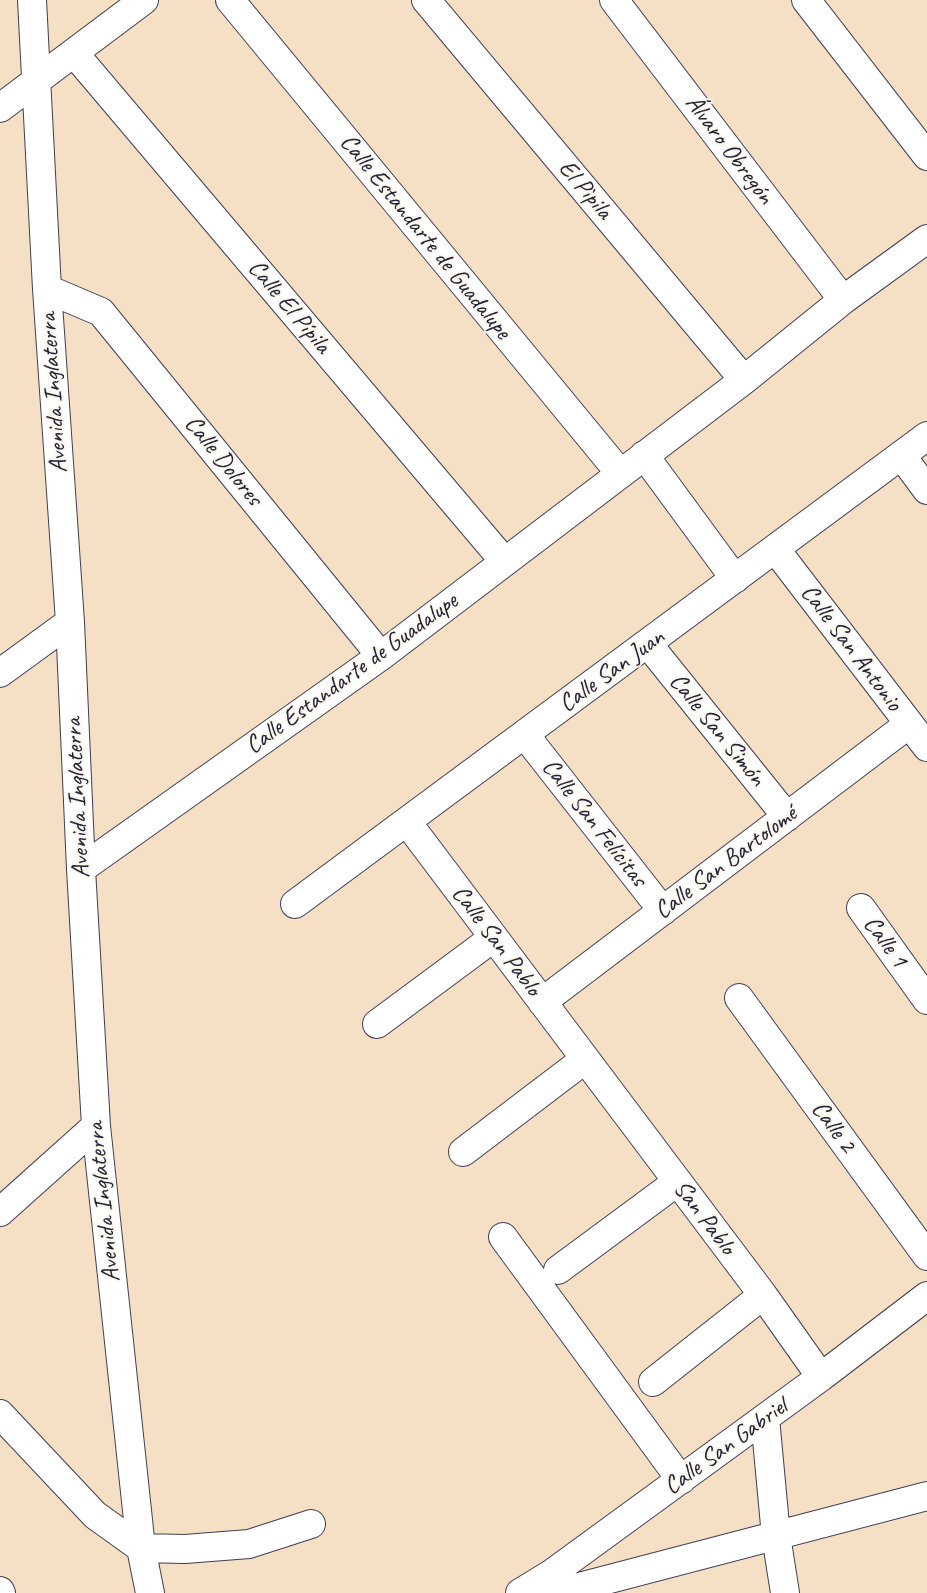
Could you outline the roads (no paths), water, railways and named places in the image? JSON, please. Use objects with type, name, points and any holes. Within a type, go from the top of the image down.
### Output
[{"type":"street","name":"Avenida Inglaterra","points":[[32,0],[47,289],[70,622],[80,869],[96,1126],[141,1548],[150,1593]]},
{"type":"street","points":[[0,108],[144,0]]},
{"type":"street","name":"Calle Estandarte de Guadalupe","points":[[230,0],[620,474]]},
{"type":"street","name":"El Pìpila","points":[[426,0],[744,380]]},
{"type":"street","name":"Álvaro Obregón","points":[[614,0],[843,300]]},
{"type":"street","points":[[806,0],[927,156]]},
{"type":"street","name":"Calle El Pípila","points":[[74,53],[504,562]]},
{"type":"street","name":"Calle Estandarte de Guadalupe","points":[[80,869],[381,656],[744,380],[843,300],[927,239]]},
{"type":"street","name":"Calle Dolores","points":[[47,289],[101,312],[381,656]]},
{"type":"street","name":"Calle San Juan","points":[[295,904],[776,550],[927,436]]},
{"type":"street","points":[[901,455],[927,490]]},
{"type":"street","points":[[644,456],[736,579]]},
{"type":"street","name":"Calle San Antonio","points":[[776,550],[927,747]]},
{"type":"street","points":[[0,673],[70,622]]},
{"type":"street","name":"Calle San Simón","points":[[648,644],[787,817]]},
{"type":"street","name":"Calle San Bartolomé","points":[[542,1002],[909,724]]},
{"type":"street","name":"Calle San Felícitas","points":[[525,735],[663,911]]},
{"type":"street","name":"Calle San Pablo","points":[[407,822],[584,1060]]},
{"type":"street","name":"Calle 1","points":[[861,908],[927,1000]]},
{"type":"street","points":[[377,1024],[493,938]]},
{"type":"street","name":"Calle 2","points":[[739,998],[927,1256]]},
{"type":"street","points":[[463,1152],[584,1060]]},
{"type":"street","name":"San Pablo","points":[[584,1060],[763,1295],[821,1377]]},
{"type":"street","points":[[0,1212],[96,1126]]},
{"type":"street","points":[[558,1270],[677,1182]]},
{"type":"street","points":[[503,1237],[681,1480]]},
{"type":"street","points":[[652,1382],[763,1295]]},
{"type":"street","name":"Calle San Gabriel","points":[[520,1593],[557,1586],[681,1480],[927,1296]]},
{"type":"street","points":[[0,1414],[95,1515],[141,1548],[185,1549],[249,1544],[311,1524]]},
{"type":"street","points":[[765,1418],[776,1536],[785,1593]]},
{"type":"street","points":[[557,1586],[776,1536],[927,1496]]}]
